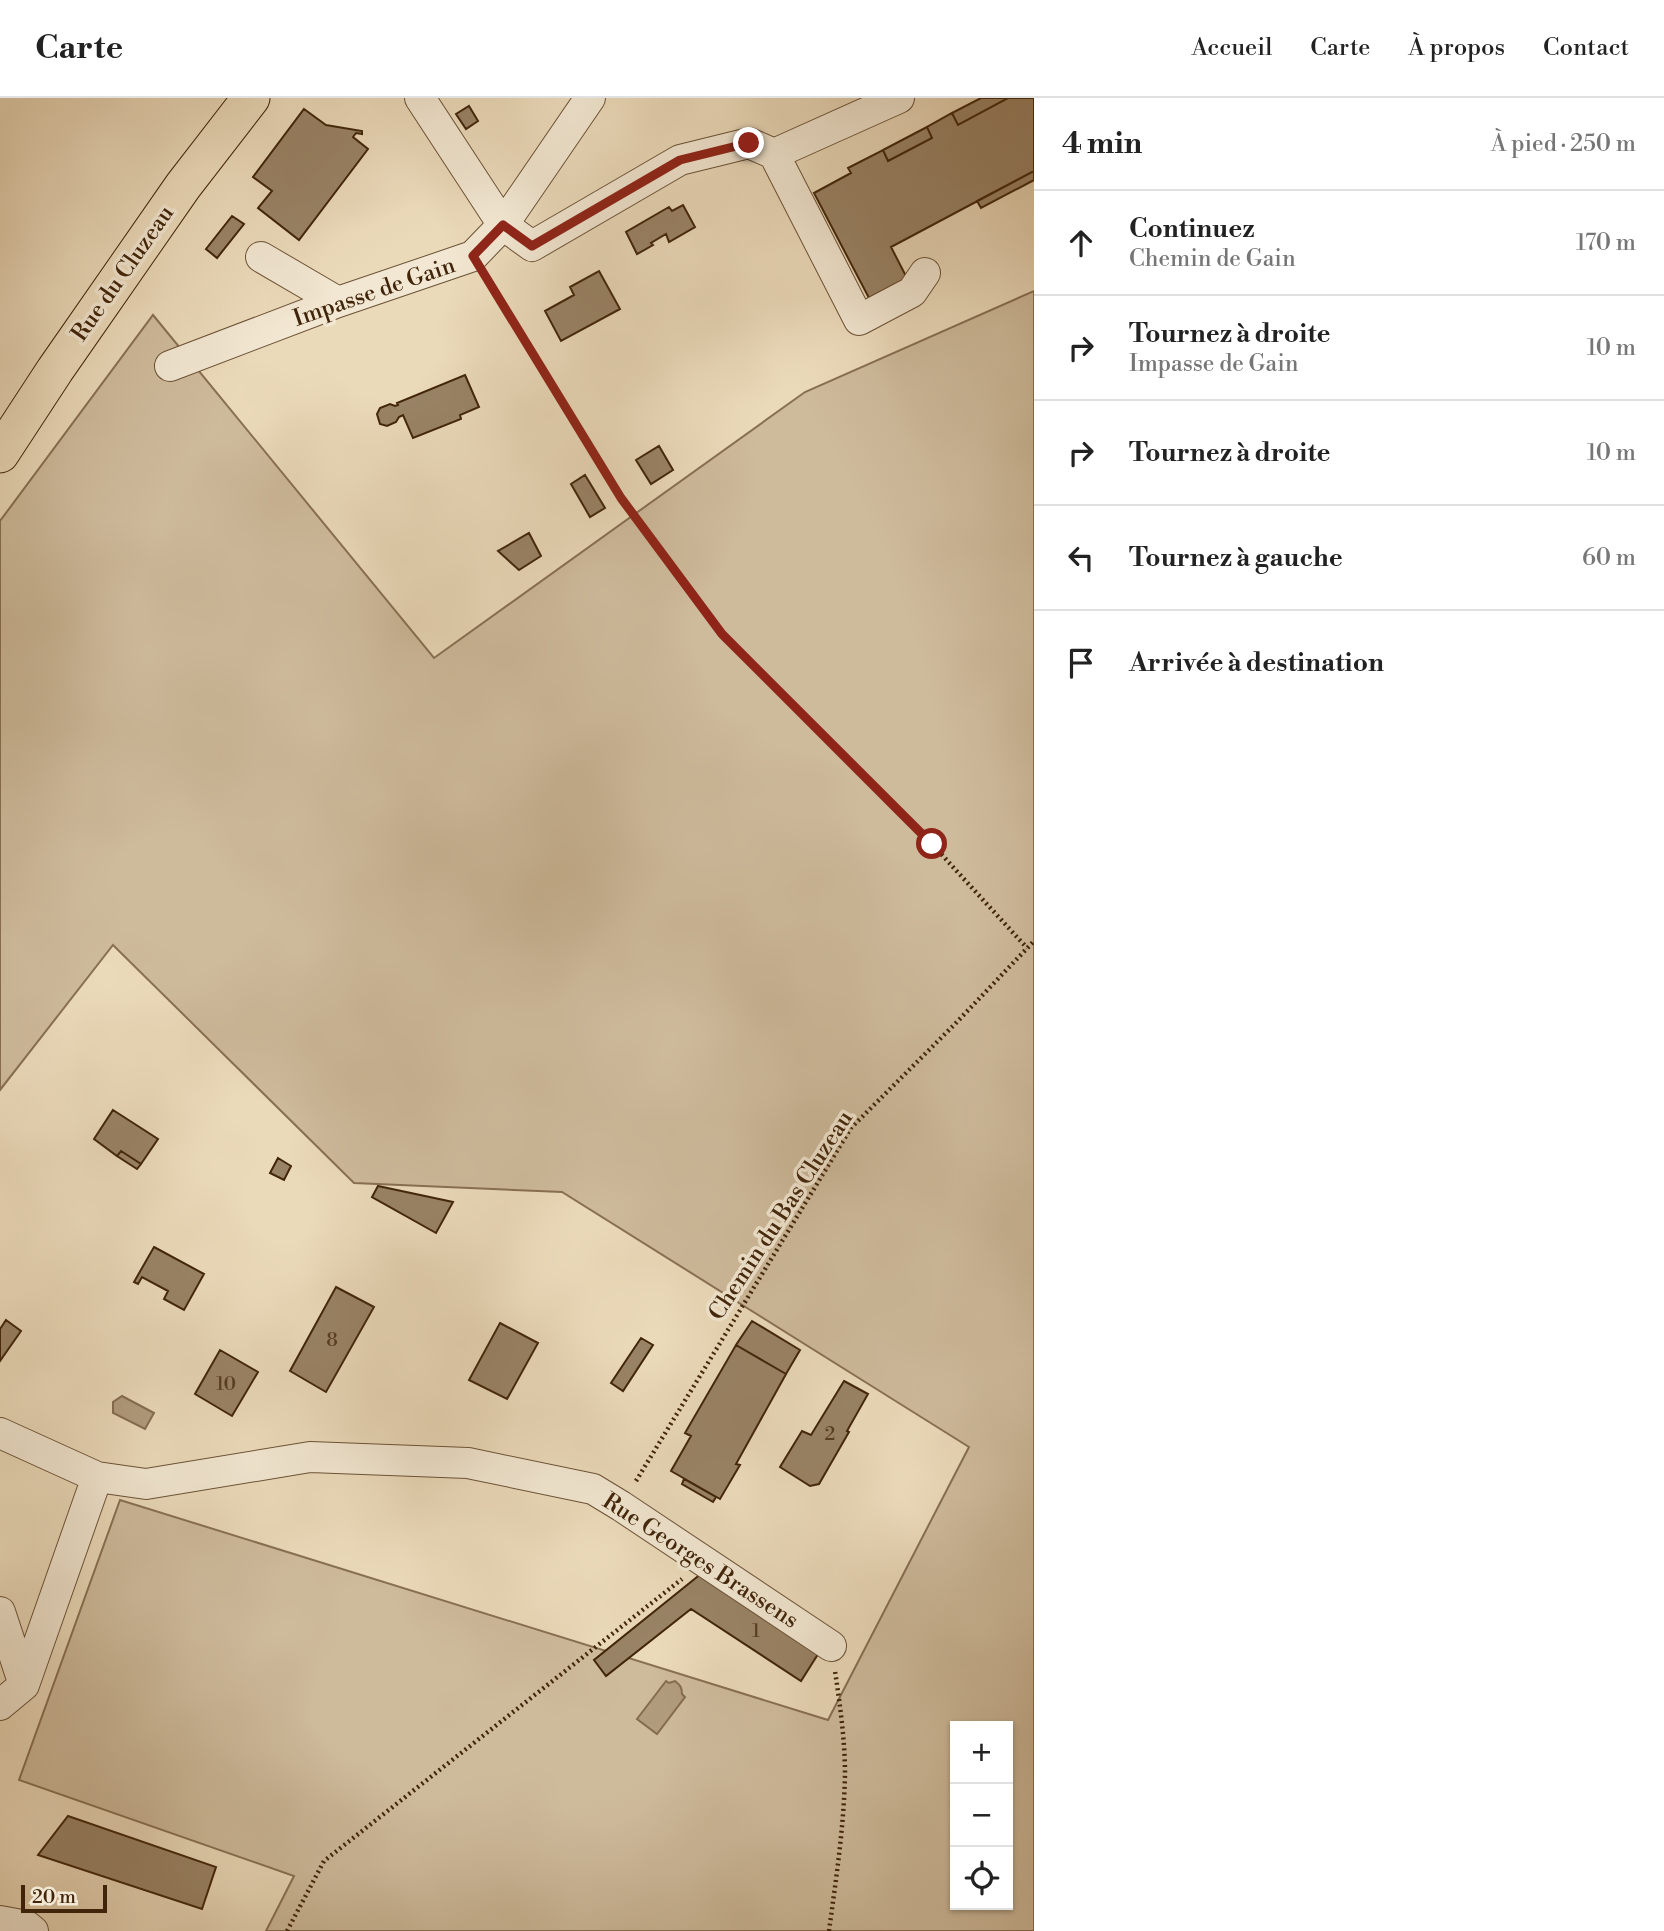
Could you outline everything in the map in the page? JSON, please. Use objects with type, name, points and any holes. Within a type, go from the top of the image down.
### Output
[{"type":"main road","name":"Rue du Cluzeau","points":[[0,454],[183,186],[251,98]]},
{"type":"street","points":[[420,98],[503,225],[532,246],[680,160],[749,143],[774,154],[859,320],[912,292],[925,273]]},
{"type":"street","name":"Impasse de Gain","points":[[170,366],[338,302],[473,256],[503,225],[590,98]]},
{"type":"street","points":[[774,154],[899,98]]},
{"type":"street","points":[[261,257],[338,302]]},
{"type":"street","name":"Rue Georges Brassens","points":[[0,1433],[97,1477],[146,1485],[310,1457],[468,1463],[593,1489],[831,1646]]},
{"type":"street","points":[[0,1705],[24,1685],[97,1477]]},
{"type":"street","points":[[0,1612],[24,1685]]},
{"type":"street","points":[[0,1921],[27,1926],[33,1931]]},
{"type":"path","points":[[473,256],[621,498],[722,634],[932,844],[1027,948]]},
{"type":"path","name":"Chemin du Bas Cluzeau","points":[[621,1506],[851,1128],[1034,941]]},
{"type":"path","points":[[287,1931],[324,1861],[705,1561]]},
{"type":"path","points":[[829,1931],[845,1774],[842,1713],[831,1646]]},
{"type":"shaded area","points":[[1034,291],[1034,1931],[266,1931],[294,1876],[19,1780],[120,1500],[828,1720],[969,1447],[562,1192],[354,1183],[113,945],[0,1090],[0,521],[153,315],[434,658],[805,392]]},
{"type":"shaded area","points":[[122,1396],[154,1413],[145,1429],[113,1413],[113,1402]]},
{"type":"shaded area","points":[[666,1681],[677,1682],[685,1697],[657,1734],[637,1719]]},
{"type":"building","points":[[981,98],[1008,98],[958,125],[952,113]]},
{"type":"building","points":[[1008,98],[1034,98],[1034,171],[891,247],[907,278],[869,298],[814,193],[851,173],[848,168],[883,150],[888,161],[932,138],[927,127],[952,113],[958,125]]},
{"type":"building","points":[[469,106],[478,121],[466,129],[456,114]]},
{"type":"building","points":[[304,109],[326,125],[362,131],[362,134],[356,133],[353,137],[368,149],[299,240],[258,208],[272,191],[253,177]]},
{"type":"building","points":[[927,127],[932,138],[888,161],[883,150]]},
{"type":"building","points":[[1034,171],[1034,180],[981,208],[977,201]]},
{"type":"building","points":[[683,205],[695,227],[669,242],[666,234],[637,254],[626,232],[669,207],[672,211]]},
{"type":"building","points":[[232,216],[244,224],[217,258],[206,249]]},
{"type":"building","points":[[599,271],[620,309],[561,341],[545,311],[574,295],[570,287]]},
{"type":"building","points":[[465,375],[479,407],[460,415],[461,419],[413,438],[403,415],[387,426],[380,424],[377,414],[380,408],[390,404],[398,405],[397,403]]},
{"type":"building","points":[[659,446],[673,470],[651,484],[636,460]]},
{"type":"building","points":[[585,475],[605,508],[590,517],[571,484]]},
{"type":"building","points":[[529,533],[541,556],[519,570],[498,551]]},
{"type":"building","points":[[113,1110],[158,1139],[141,1164],[121,1151],[117,1156],[94,1139]]},
{"type":"building","points":[[121,1151],[141,1164],[137,1169],[117,1156]]},
{"type":"building","points":[[278,1158],[291,1166],[284,1180],[270,1173]]},
{"type":"building","points":[[378,1186],[453,1202],[436,1233],[372,1197]]},
{"type":"building","points":[[154,1247],[204,1274],[184,1310],[164,1299],[168,1291],[142,1277],[138,1284],[134,1282]]},
{"type":"building","points":[[336,1287],[374,1307],[326,1392],[290,1371]]},
{"type":"building","points":[[6,1320],[21,1331],[0,1361],[0,1329]]},
{"type":"building","points":[[752,1321],[800,1350],[786,1374],[736,1345]]},
{"type":"building","points":[[500,1323],[538,1343],[507,1399],[469,1380]]},
{"type":"building","points":[[641,1338],[653,1345],[623,1391],[611,1383]]},
{"type":"building","points":[[736,1345],[786,1374],[736,1464],[740,1465],[720,1499],[671,1471],[691,1436],[685,1433]]},
{"type":"building","points":[[220,1350],[258,1372],[232,1416],[195,1394]]},
{"type":"building","points":[[844,1381],[868,1394],[819,1484],[810,1486],[780,1467],[802,1431],[811,1435]]},
{"type":"building","points":[[684,1479],[716,1497],[713,1502],[682,1484]]},
{"type":"building","points":[[702,1573],[820,1651],[801,1681],[691,1609],[606,1676],[594,1660]]},
{"type":"building","points":[[68,1816],[216,1867],[202,1909],[38,1855]]},
{"type":"route","points":[[749,143],[680,160],[532,246],[503,225],[473,256],[621,498],[722,634],[932,844]]}]
